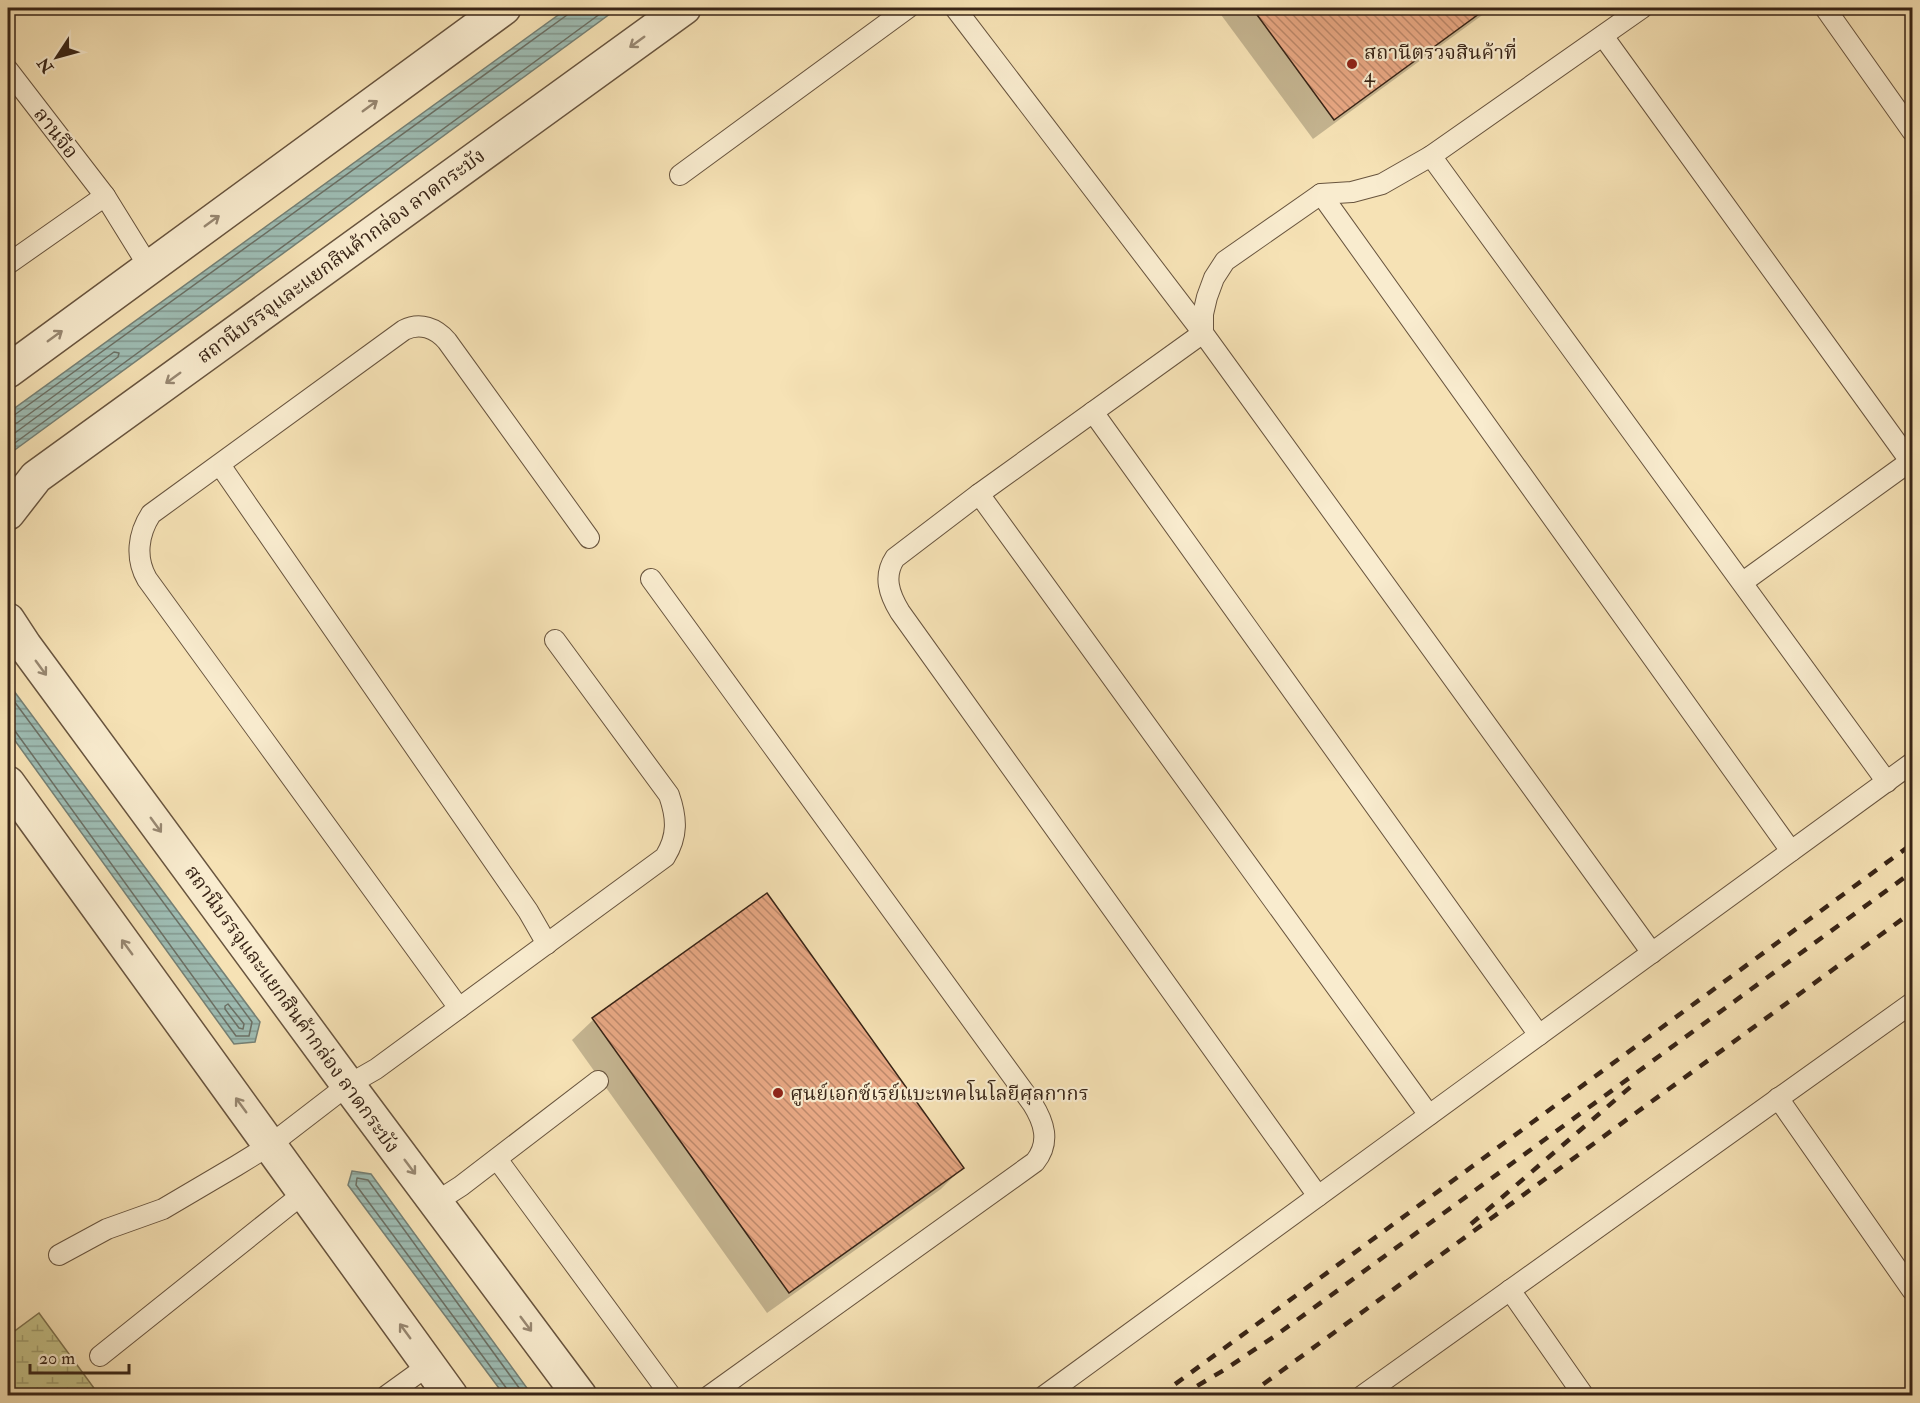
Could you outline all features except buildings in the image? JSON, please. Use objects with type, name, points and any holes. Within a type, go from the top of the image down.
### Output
[{"type":"street","points":[[8,371],[504,8]]},
{"type":"street","name":"สถานีบรรจุและแยกสินค้ากล่อง ลาดกระบัง","points":[[8,513],[36,477],[684,8]]},
{"type":"street","name":"สถานีบรรจุและแยกสินค้ากล่อง ลาดกระบัง","points":[[8,620],[348,1085],[580,1395]]},
{"type":"street","points":[[9,786],[451,1395]]},
{"type":"lane","points":[[680,175],[908,8]]},
{"type":"lane","points":[[955,8],[1203,333],[1652,953]]},
{"type":"lane","points":[[1203,333],[1203,314],[1207,297],[1214,278],[1225,261],[1321,194],[1352,192],[1383,184],[1431,156],[1642,8]]},
{"type":"lane","points":[[1825,8],[1912,131]]},
{"type":"lane","points":[[1603,36],[1911,461],[1743,582]]},
{"type":"lane","name":"ลานจือ","points":[[8,70],[105,196],[149,267]]},
{"type":"lane","points":[[1431,156],[1887,782]]},
{"type":"lane","points":[[1321,194],[1791,851]]},
{"type":"lane","points":[[8,264],[105,196]]},
{"type":"lane","points":[[459,1008],[143,572],[139,555],[140,537],[151,514],[404,330],[420,326],[443,335],[589,538]]},
{"type":"lane","points":[[1203,333],[979,494],[896,558],[889,572],[888,584],[892,600],[1318,1196]]},
{"type":"lane","points":[[1093,412],[1539,1035]]},
{"type":"lane","points":[[220,465],[528,911],[547,944]]},
{"type":"lane","points":[[979,494],[1429,1115]]},
{"type":"lane","points":[[651,579],[1032,1103],[1041,1118],[1045,1136],[1042,1151],[1035,1162],[710,1395]]},
{"type":"lane","points":[[59,1255],[107,1229],[163,1209],[270,1144],[348,1085],[375,1069],[665,857],[672,845],[676,829],[675,811],[669,795],[555,640]]},
{"type":"lane","points":[[1044,1395],[1912,763]]},
{"type":"lane","points":[[1362,1395],[1778,1098],[1909,1012]]},
{"type":"lane","points":[[436,1202],[461,1186],[598,1081]]},
{"type":"lane","points":[[1778,1098],[1912,1290]]},
{"type":"lane","points":[[497,1159],[671,1395]]},
{"type":"lane","points":[[100,1356],[304,1193]]},
{"type":"lane","points":[[1510,1290],[1584,1395]]},
{"type":"lane","points":[[386,1395],[429,1365]]},
{"type":"green space","points":[[39,1313],[99,1395],[8,1395],[8,1336]]},
{"type":"water","points":[[568,8],[618,8],[8,457],[8,413]]},
{"type":"water","points":[[8,683],[260,1022],[255,1042],[234,1044],[8,731]]},
{"type":"water","points":[[352,1171],[371,1174],[532,1395],[504,1395],[348,1185]]},
{"type":"railway","points":[[1159,1396],[1912,844]]},
{"type":"railway","points":[[1180,1396],[1275,1336],[1912,872]]},
{"type":"railway","points":[[1247,1396],[1912,912]]},
{"type":"railway","points":[[1471,1224],[1635,1083]]},
{"type":"place","name":"สถานีตรวจสินค้าที่ 4","points":[[1352,64]]},
{"type":"place","name":"ศูนย์เอกซ์เรย์แบะเทคโนโลยีศุลกากร","points":[[778,1093]]}]
